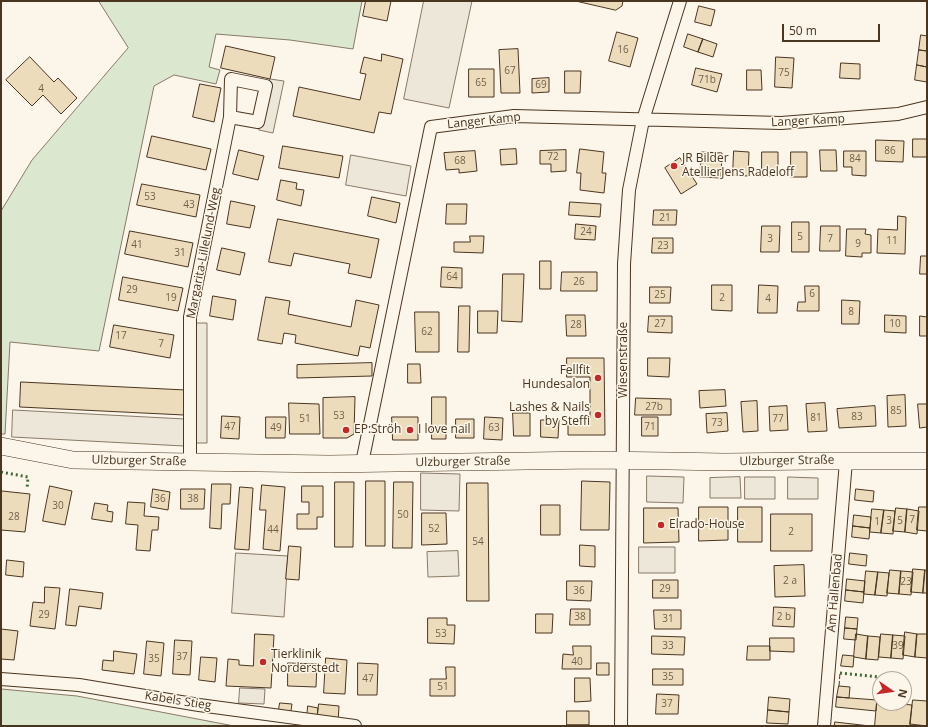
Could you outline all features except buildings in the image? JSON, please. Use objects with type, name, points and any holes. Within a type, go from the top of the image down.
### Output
[{"type":"main road","name":"Ulzburger Straße","points":[[1,446],[73,460],[190,462],[329,464],[623,460],[724,462],[927,461]]},
{"type":"street","name":"Wiesenstraße","points":[[621,726],[624,264],[629,190],[644,120],[680,1]]},
{"type":"street","name":"Langer Kamp","points":[[362,463],[431,127],[514,116],[781,124],[898,114],[927,107]]},
{"type":"street","name":"Margarita-Lillelund-Weg","points":[[190,462],[190,317],[230,117]]},
{"type":"street","name":"Am Hallenbad","points":[[824,726],[846,461]]},
{"type":"street","name":"Kabels Stieg","points":[[1,679],[78,685],[199,705],[355,726]]},
{"type":"green space","points":[[99,1],[362,1],[353,49],[290,40],[216,34],[209,67],[220,70],[216,84],[174,75],[154,86],[99,351],[10,342],[5,434],[1,434],[1,211],[32,160],[128,48]]},
{"type":"green space","points":[[1,689],[77,696],[234,726],[1,726]]},
{"type":"shaded area","points":[[424,1],[472,1],[449,108],[404,99]]},
{"type":"shaded area","points":[[270,79],[284,81],[273,133],[259,130]]},
{"type":"shaded area","points":[[351,155],[411,166],[406,196],[346,185]]},
{"type":"shaded area","points":[[196,323],[207,323],[207,443],[195,443]]},
{"type":"shaded area","points":[[13,410],[185,419],[184,446],[12,437]]},
{"type":"shaded area","points":[[421,473],[460,474],[459,511],[421,510]]},
{"type":"shaded area","name":"Elrado-House","points":[[647,476],[684,477],[683,503],[647,502]]},
{"type":"shaded area","points":[[740,477],[741,498],[710,498],[710,478]]},
{"type":"shaded area","points":[[745,477],[775,477],[775,499],[745,499]]},
{"type":"shaded area","points":[[788,477],[818,478],[818,499],[788,499]]},
{"type":"shaded area","name":"Elrado-House","points":[[639,547],[675,547],[675,573],[639,573]]},
{"type":"shaded area","points":[[458,551],[459,576],[428,577],[427,552]]},
{"type":"shaded area","points":[[236,553],[288,556],[284,617],[232,613]]},
{"type":"shaded area","points":[[240,688],[265,689],[264,704],[239,703]]},
{"type":"hedge","points":[[1,472],[28,477],[27,489]]},
{"type":"hedge","points":[[840,673],[872,676]]},
{"type":"fence","points":[[839,686],[840,673]]},
{"type":"place","name":"JR Bilder AtellierJens Radeloff","points":[[674,166]]},
{"type":"place","name":"Fellfit Hundesalon","points":[[598,378]]},
{"type":"place","name":"Lashes & Nails by Steffi","points":[[598,415]]},
{"type":"place","name":"EP:Ströh","points":[[346,430]]},
{"type":"place","name":"I love nail","points":[[410,430]]},
{"type":"place","name":"Elrado-House","points":[[661,525]]},
{"type":"place","name":"Tierklinik Norderstedt","points":[[263,662]]}]
